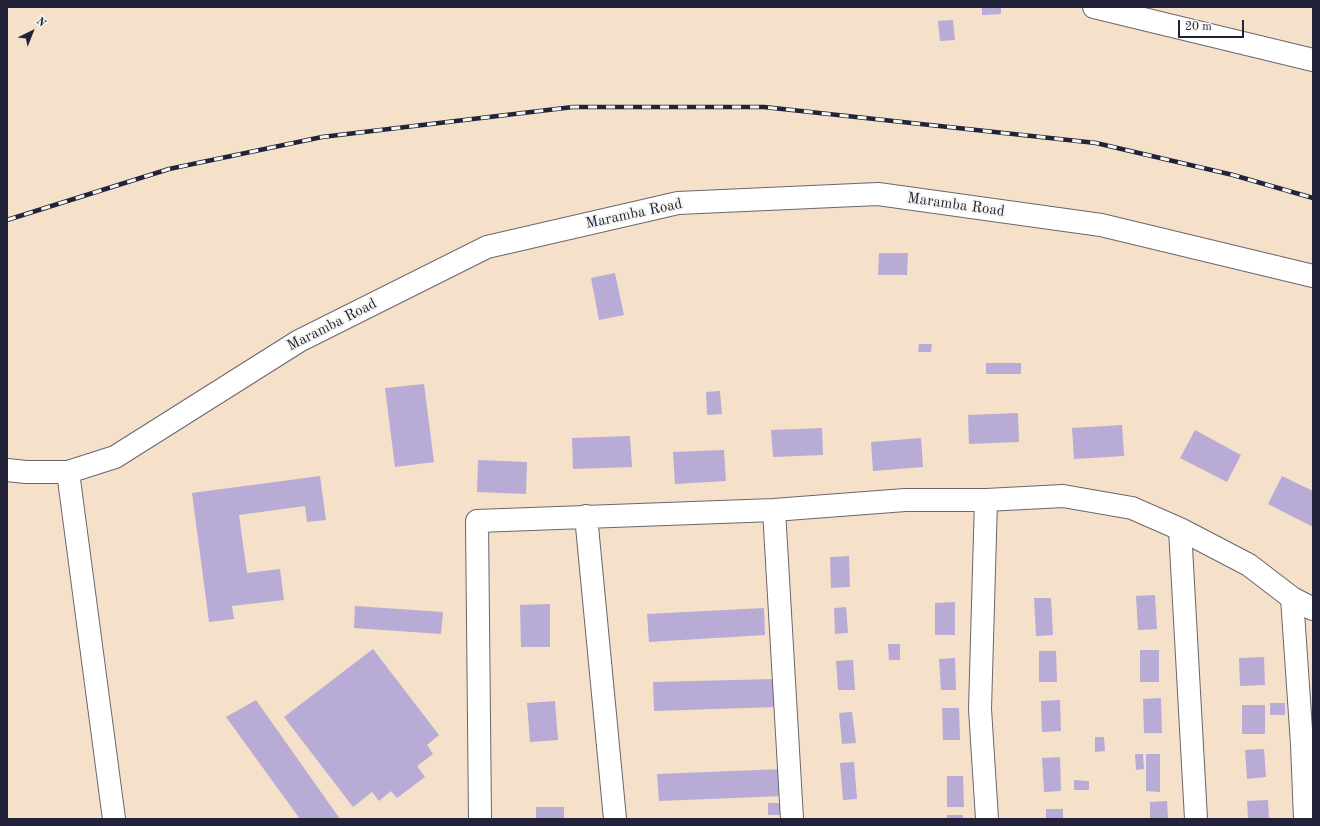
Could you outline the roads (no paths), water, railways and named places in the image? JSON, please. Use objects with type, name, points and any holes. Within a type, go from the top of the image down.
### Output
[{"type":"street","points":[[1094,7],[1313,60]]},
{"type":"street","name":"Maramba Road","points":[[7,470],[26,472],[68,472],[115,457],[298,341],[487,247],[678,203],[878,194],[1101,225],[1306,273],[1313,276]]},
{"type":"street","points":[[68,472],[114,819]]},
{"type":"street","points":[[480,819],[477,521],[774,510],[905,500],[986,500],[1063,496],[1132,508],[1180,529],[1249,565],[1292,598],[1313,608]]},
{"type":"street","points":[[986,500],[980,709],[987,819]]},
{"type":"street","points":[[774,510],[792,819]]},
{"type":"street","points":[[586,516],[615,819]]},
{"type":"street","points":[[1180,529],[1196,819]]},
{"type":"street","points":[[1292,598],[1302,744],[1305,819]]},
{"type":"railway","points":[[7,220],[169,169],[322,137],[573,107],[764,107],[1096,143],[1233,175],[1313,198]]}]
